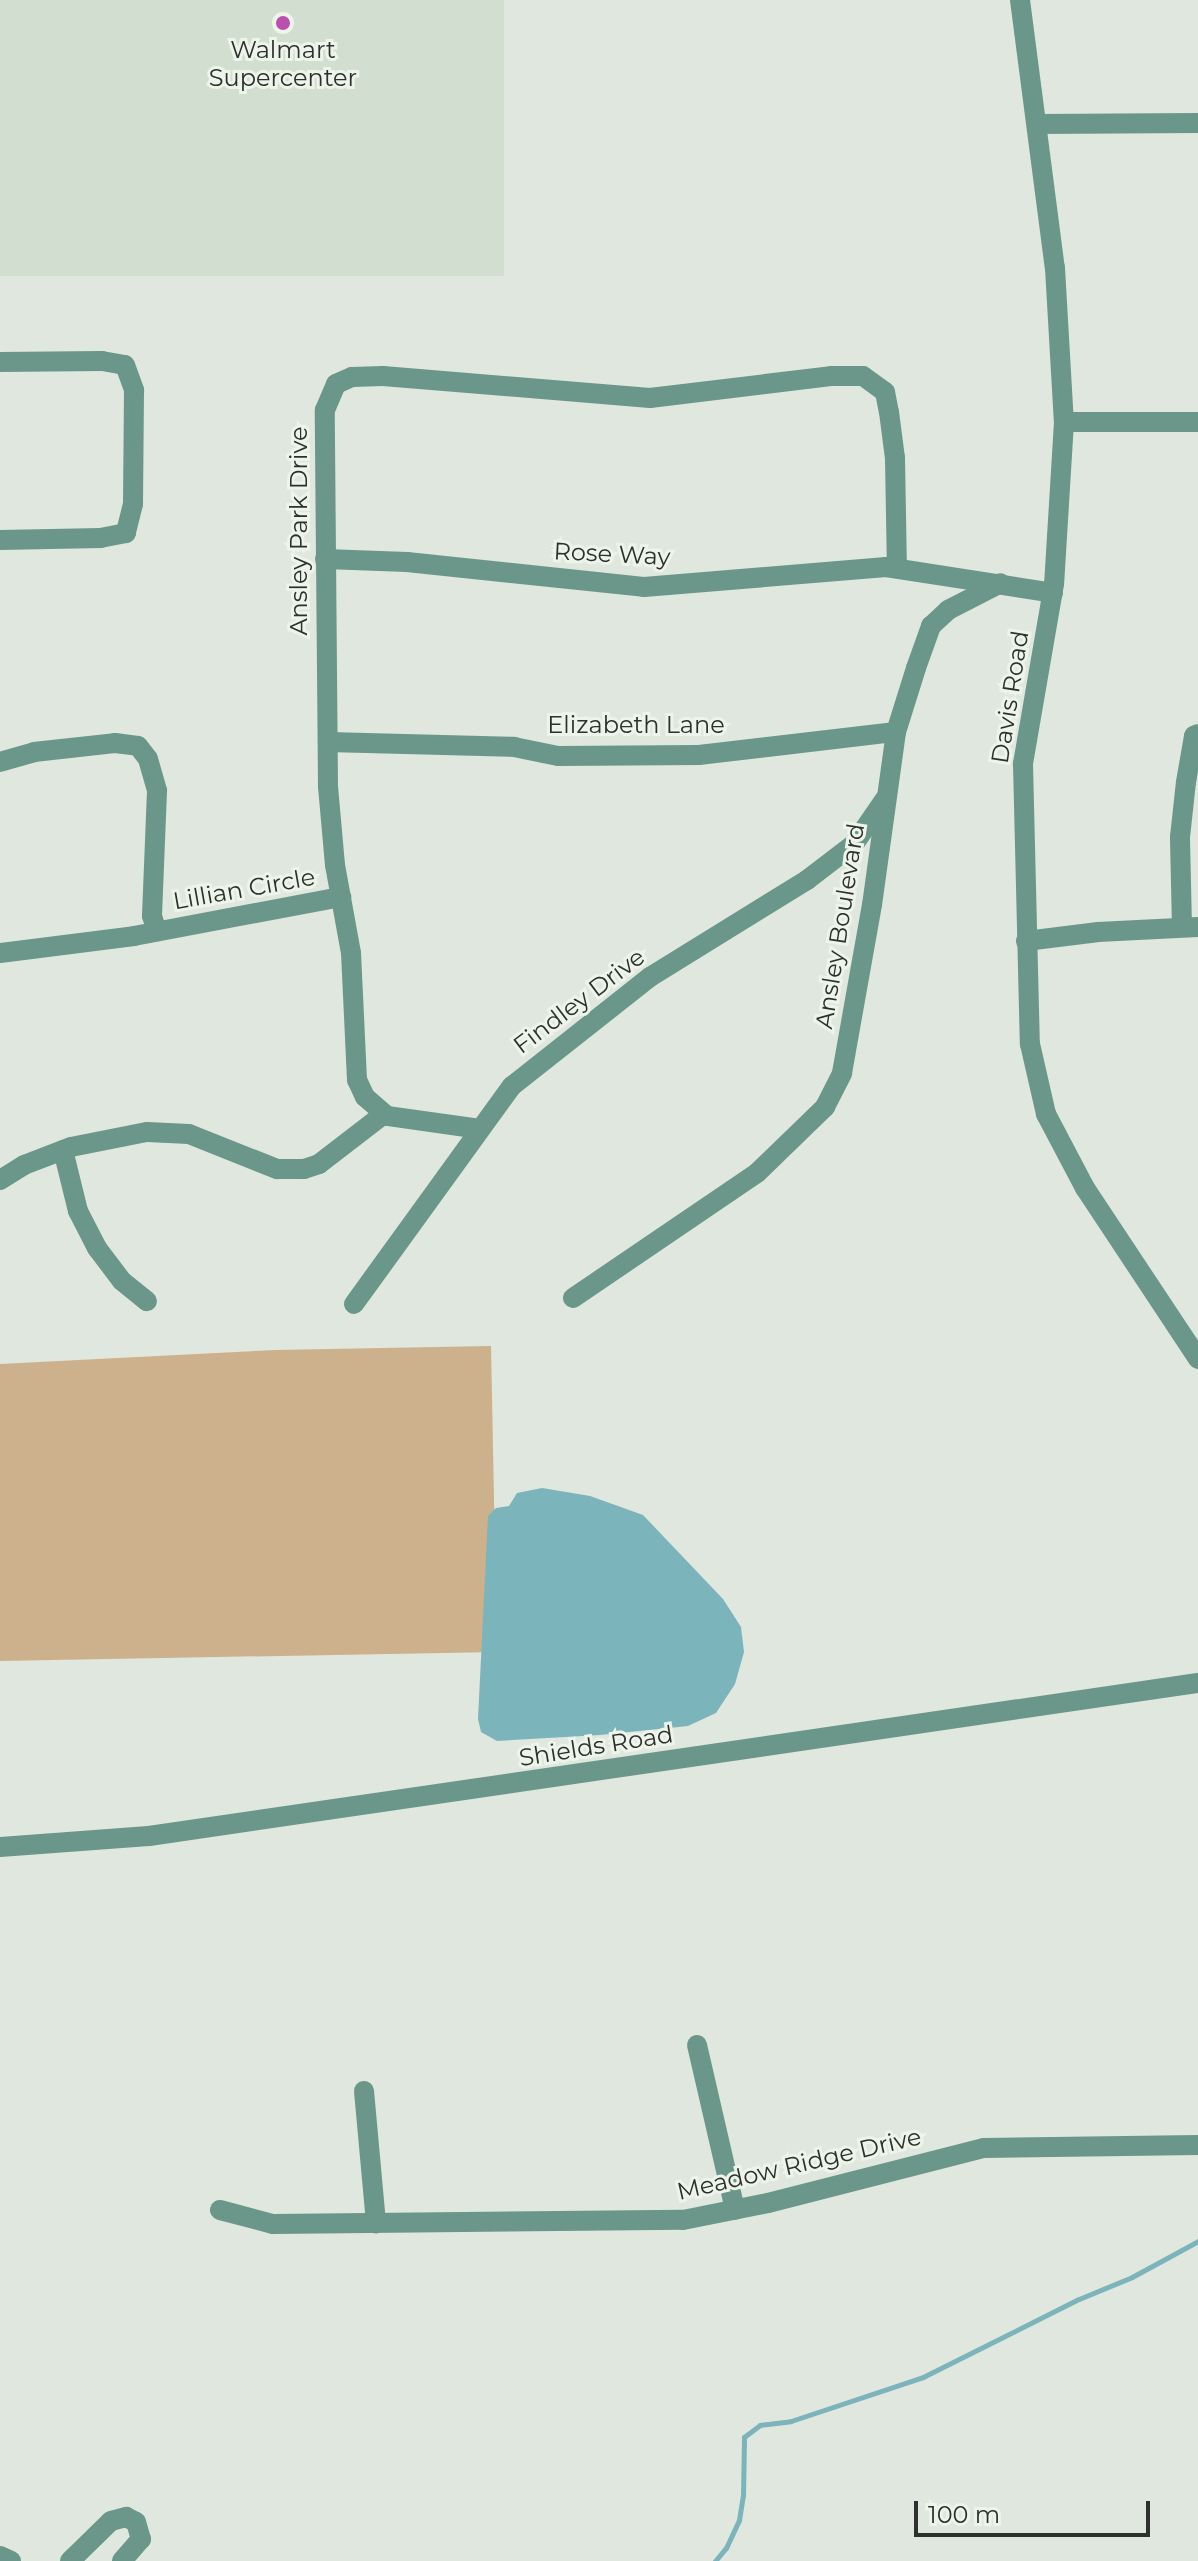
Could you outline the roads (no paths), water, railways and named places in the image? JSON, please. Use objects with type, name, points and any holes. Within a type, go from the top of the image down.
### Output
[{"type":"street","name":"Davis Road","points":[[1020,0],[1055,268],[1064,422],[1053,593],[1023,764],[1030,1044],[1046,1114],[1085,1188],[1198,1359]]},
{"type":"street","points":[[1038,124],[1198,123]]},
{"type":"street","points":[[0,362],[102,361],[125,365],[134,390],[133,504],[126,533],[101,538],[0,540]]},
{"type":"street","name":"Ansley Park Drive","points":[[384,1114],[365,1097],[357,1080],[351,953],[335,865],[328,742],[325,410],[336,384],[352,377],[440,379],[503,389],[650,398],[831,376],[863,376],[885,392],[889,412],[895,458],[897,568]]},
{"type":"street","points":[[1064,422],[1198,422]]},
{"type":"street","name":"Rose Way","points":[[325,559],[407,562],[644,587],[824,570],[897,568]]},
{"type":"street","points":[[897,568],[1053,593]]},
{"type":"street","name":"Ansley Boulevard","points":[[573,1298],[757,1173],[825,1107],[842,1073],[855,1007],[896,732],[931,626],[948,610],[1001,583]]},
{"type":"street","name":"Elizabeth Lane","points":[[328,742],[514,747],[558,756],[699,755],[896,732]]},
{"type":"street","points":[[1026,941],[1190,927],[1180,837],[1194,736],[1198,734]]},
{"type":"street","name":"Lillian Circle","points":[[0,762],[34,752],[115,743],[138,746],[155,779],[152,916],[157,931]]},
{"type":"street","name":"Findley Drive","points":[[354,1304],[512,1086],[650,977],[807,880],[854,844],[887,795]]},
{"type":"street","name":"Lillian Circle","points":[[0,953],[157,931],[341,897]]},
{"type":"street","points":[[0,1180],[24,1165],[63,1150],[131,1135],[189,1134],[277,1169],[304,1169],[319,1164],[384,1114],[480,1129]]},
{"type":"street","points":[[63,1150],[78,1211],[97,1248],[122,1281],[147,1301]]},
{"type":"street","name":"Shields Road","points":[[0,1847],[149,1836],[1198,1683]]},
{"type":"street","points":[[697,2045],[735,2210]]},
{"type":"street","points":[[364,2091],[376,2223]]},
{"type":"street","name":"Meadow Ridge Drive","points":[[220,2210],[273,2224],[683,2220],[984,2148],[1198,2145]]},
{"type":"street","points":[[70,2561],[111,2521],[126,2517],[136,2522],[141,2539],[122,2561]]},
{"type":"street","points":[[0,2556],[11,2561]]},
{"type":"water","points":[[542,1488],[590,1496],[643,1515],[723,1599],[741,1627],[744,1652],[735,1684],[716,1713],[688,1726],[600,1735],[497,1741],[481,1732],[478,1719],[488,1516],[496,1508],[509,1506],[517,1493]]},
{"type":"waterway","points":[[715,2561],[726,2548],[739,2520],[743,2496],[744,2437],[760,2425],[791,2421],[923,2377],[1079,2299],[1132,2277],[1198,2241]]},
{"type":"place","name":"Walmart Supercenter","points":[[283,23]]}]
